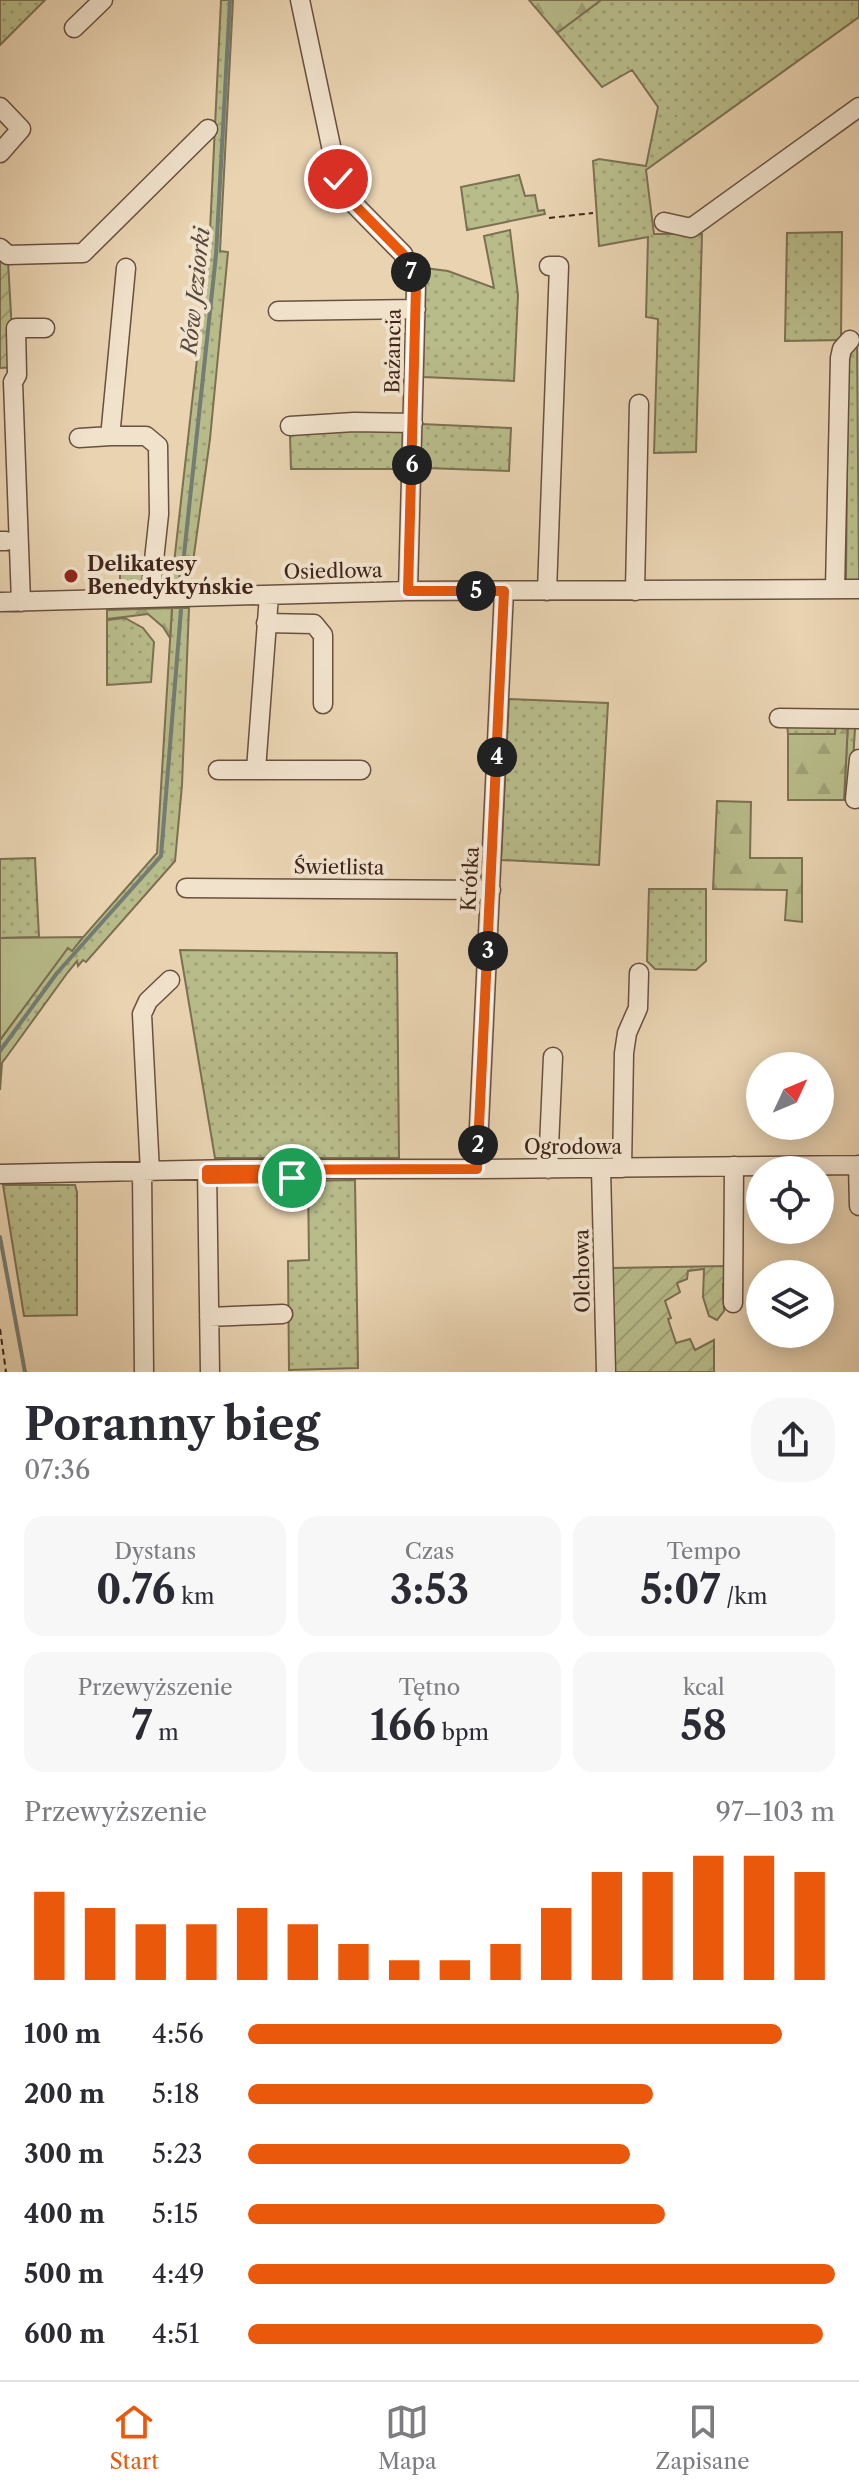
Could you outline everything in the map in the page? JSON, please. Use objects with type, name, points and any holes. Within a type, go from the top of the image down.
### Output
[{"type":"street","points":[[74,28],[103,0]]},
{"type":"street","name":"Bażancia","points":[[300,0],[338,179],[348,198],[403,254],[416,287],[409,310],[413,423],[408,591]]},
{"type":"street","points":[[0,107],[21,129],[0,153]]},
{"type":"street","points":[[664,222],[691,228],[859,107]]},
{"type":"street","points":[[0,248],[8,255],[83,253],[208,129]]},
{"type":"street","points":[[547,591],[559,266],[549,266]]},
{"type":"street","points":[[111,436],[126,268]]},
{"type":"street","points":[[278,311],[409,310]]},
{"type":"street","points":[[21,602],[13,382],[17,375],[16,328],[45,328]]},
{"type":"street","points":[[835,589],[840,358],[842,349],[850,340]]},
{"type":"street","points":[[635,591],[639,404]]},
{"type":"street","points":[[290,426],[413,423]]},
{"type":"street","points":[[79,438],[146,436],[158,446],[159,514],[150,597]]},
{"type":"street","name":"Osiedlowa","points":[[0,602],[408,591],[859,589]]},
{"type":"street","name":"Krótka","points":[[477,1169],[504,591]]},
{"type":"street","points":[[256,770],[269,595]]},
{"type":"street","points":[[266,623],[314,624],[319,627],[323,635],[323,704]]},
{"type":"street","points":[[779,718],[859,719]]},
{"type":"street","points":[[855,799],[859,759]]},
{"type":"street","points":[[218,770],[361,770]]},
{"type":"street","name":"Świetlista","points":[[186,888],[491,890]]},
{"type":"street","points":[[622,1168],[624,1053],[627,1033],[638,1008],[639,973]]},
{"type":"street","points":[[144,1372],[146,1172],[142,1014],[148,1001],[170,980]]},
{"type":"street","points":[[549,1162],[553,1057]]},
{"type":"street","name":"Ogrodowa","points":[[0,1174],[477,1169],[549,1162],[601,1169],[859,1165]]},
{"type":"street","points":[[859,1165],[859,1206]]},
{"type":"street","points":[[733,1303],[734,1166]]},
{"type":"street","name":"Olchowa","points":[[601,1169],[606,1372]]},
{"type":"street","points":[[207,1170],[210,1372]]},
{"type":"street","points":[[209,1317],[283,1314]]},
{"type":"path","points":[[549,218],[593,213]]},
{"type":"path","points":[[0,1329],[6,1372]]},
{"type":"green space","points":[[0,0],[45,0],[0,45]]},
{"type":"green space","points":[[221,0],[233,0],[220,251],[228,252],[210,439],[189,591],[161,591],[157,583],[158,571],[173,572],[209,252]]},
{"type":"green space","points":[[529,0],[601,0],[557,33]]},
{"type":"green space","points":[[601,0],[859,0],[859,17],[646,170],[654,234],[702,234],[696,452],[654,453],[658,319],[646,317],[648,237],[599,246],[593,161],[599,159],[646,166],[658,107],[632,70],[602,87],[557,33]]},
{"type":"green space","points":[[519,175],[525,196],[535,195],[538,211],[544,210],[545,214],[467,230],[461,187]]},
{"type":"green space","points":[[510,230],[518,295],[514,381],[423,377],[424,268],[448,271],[494,288],[484,236]]},
{"type":"green space","points":[[842,232],[841,340],[785,341],[787,233]]},
{"type":"green space","points":[[0,255],[8,261],[14,367],[0,368]]},
{"type":"green space","points":[[857,340],[859,580],[846,580],[848,350]]},
{"type":"green space","points":[[421,424],[511,428],[509,471],[426,468],[420,463]]},
{"type":"green space","points":[[407,429],[406,469],[291,469],[290,435],[308,430]]},
{"type":"green space","points":[[120,569],[146,570],[145,582],[139,588],[120,588]]},
{"type":"green space","points":[[172,608],[189,608],[182,785],[175,861],[86,962],[83,960],[78,966],[77,961],[68,972],[2,1063],[0,1090],[0,1040],[68,947],[72,950],[157,853]]},
{"type":"green space","points":[[172,608],[170,638],[148,614],[107,619],[107,610]]},
{"type":"green space","points":[[125,618],[143,628],[154,642],[151,682],[107,685],[107,620]]},
{"type":"green space","points":[[509,699],[608,703],[599,865],[501,860]]},
{"type":"green space","points":[[848,723],[855,728],[851,796],[850,800],[844,800]]},
{"type":"green space","points":[[848,723],[844,800],[788,800],[788,734],[835,734],[836,724]]},
{"type":"green space","points":[[787,724],[836,724],[835,734],[788,734]]},
{"type":"green space","points":[[717,801],[751,802],[750,858],[802,858],[802,922],[785,920],[787,890],[713,889]]},
{"type":"green space","points":[[35,858],[39,937],[0,938],[0,859]]},
{"type":"green space","points":[[649,889],[706,889],[706,961],[696,970],[655,969],[647,961]]},
{"type":"green space","points":[[83,937],[72,951],[68,948],[0,1040],[0,938]]},
{"type":"green space","points":[[180,950],[397,953],[399,1158],[215,1158]]},
{"type":"green space","points":[[355,1180],[358,1368],[289,1370],[288,1261],[309,1260],[308,1181]]},
{"type":"green space","points":[[3,1185],[75,1185],[77,1315],[24,1316]]},
{"type":"green space","points":[[726,1266],[724,1311],[717,1320],[709,1316],[703,1297],[704,1269],[688,1271],[687,1279],[677,1283],[680,1292],[665,1301],[676,1343],[690,1339],[695,1350],[714,1340],[714,1372],[613,1372],[611,1268]]},
{"type":"waterway","name":"Rów Jeziorki","points":[[179,584],[216,255],[230,0]]},
{"type":"waterway","points":[[0,1051],[57,973],[161,856],[181,610]]},
{"type":"waterway","name":"Rów Jeziorki","points":[[0,1237],[25,1372]]},
{"type":"place","name":"Delikatesy Benedyktyńskie","points":[[71,576]]},
{"type":"route","points":[[292,1178],[207,1179],[207,1170],[477,1169],[491,890],[504,591],[408,591],[416,287],[403,254],[348,198],[338,179]]}]
